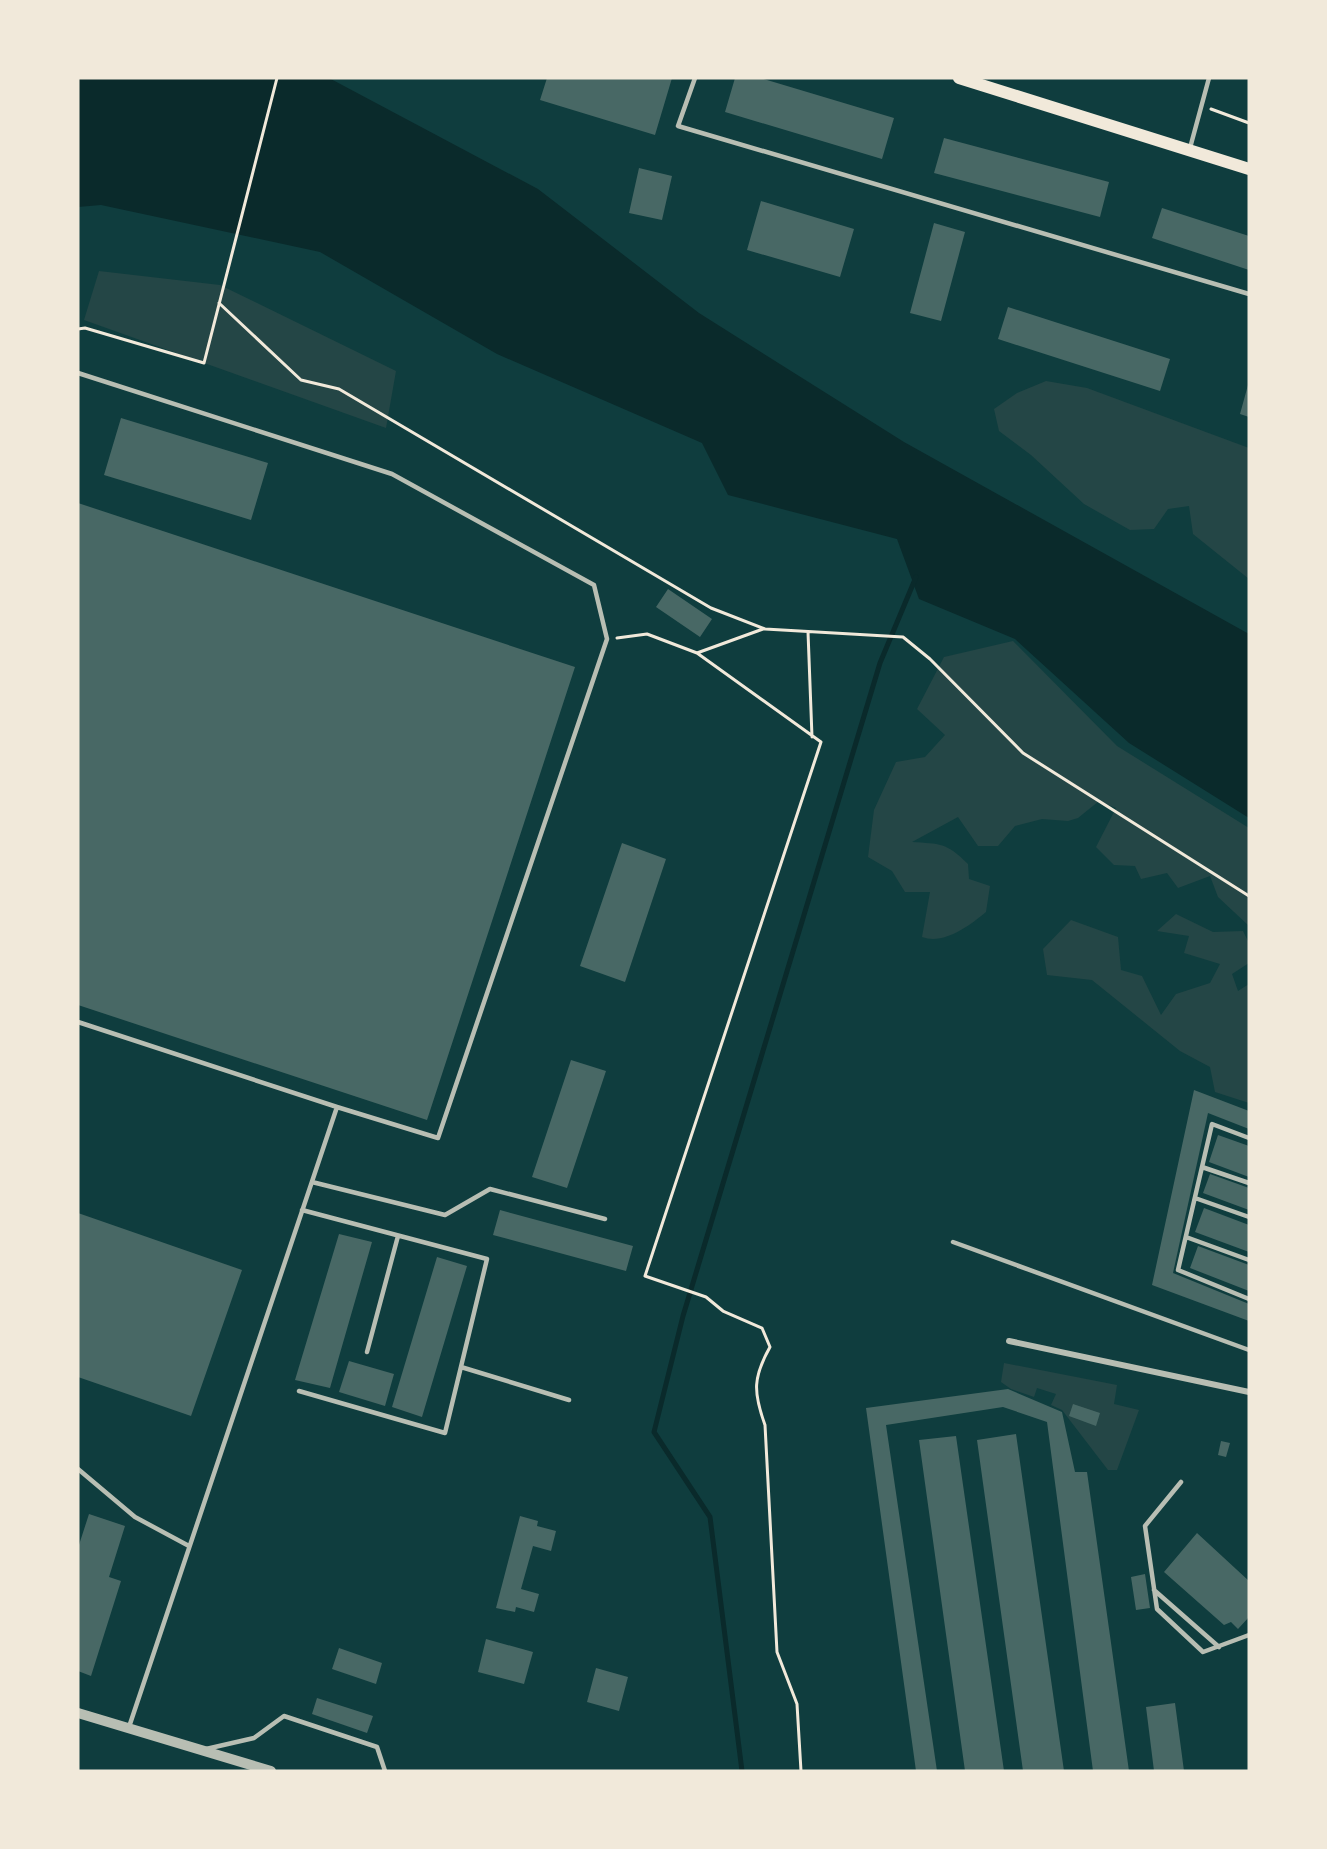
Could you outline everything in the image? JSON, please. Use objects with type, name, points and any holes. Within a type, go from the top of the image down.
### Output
[{"type":"main road","points":[[959,78],[1249,169]]},
{"type":"street","points":[[1009,1341],[1249,1392]]},
{"type":"street","points":[[78,1713],[271,1771]]},
{"type":"lane","points":[[695,78],[678,126],[1249,294]]},
{"type":"lane","points":[[1190,150],[1209,78]]},
{"type":"lane","points":[[78,373],[392,474],[594,585],[607,639],[438,1138],[78,1022]]},
{"type":"lane","points":[[129,1728],[337,1107]]},
{"type":"lane","points":[[1249,1138],[1212,1124],[1178,1270],[1249,1299]]},
{"type":"lane","points":[[1202,1167],[1249,1183]]},
{"type":"lane","points":[[312,1182],[445,1215],[490,1189],[605,1219]]},
{"type":"lane","points":[[1195,1198],[1249,1216]]},
{"type":"lane","points":[[299,1391],[445,1433],[488,1259],[302,1210]]},
{"type":"lane","points":[[368,1352],[399,1236]]},
{"type":"lane","points":[[1186,1237],[1249,1260]]},
{"type":"lane","points":[[953,1242],[1249,1350]]},
{"type":"lane","points":[[461,1366],[568,1400]]},
{"type":"lane","points":[[78,1469],[135,1517],[189,1546]]},
{"type":"lane","points":[[1181,1482],[1145,1526],[1157,1609],[1203,1652],[1249,1635]]},
{"type":"lane","points":[[1154,1590],[1219,1647]]},
{"type":"lane","points":[[204,1749],[254,1738],[284,1716],[377,1747],[386,1771]]},
{"type":"path","points":[[78,329],[85,328],[204,363],[277,78]]},
{"type":"path","points":[[1201,106],[1249,123]]},
{"type":"path","points":[[219,303],[301,380],[339,389],[711,608],[765,629],[903,637],[930,659],[1023,753],[1249,896]]},
{"type":"path","points":[[697,653],[765,629]]},
{"type":"path","points":[[808,632],[812,737]]},
{"type":"path","points":[[607,639],[647,634],[697,653],[821,742],[645,1276],[697,1293],[706,1297],[723,1311],[762,1328],[770,1347],[758,1369],[755,1399],[765,1425],[777,1652],[797,1704],[801,1771]]},
{"type":"shaded area","points":[[78,78],[329,78],[538,189],[699,313],[904,442],[1249,634],[1249,818],[1129,743],[1015,639],[919,599],[897,539],[728,495],[702,443],[497,354],[320,252],[101,205],[78,207]]},
{"type":"shaded area","points":[[99,271],[220,285],[396,371],[386,428],[84,320]]},
{"type":"shaded area","points":[[1046,381],[1087,388],[1249,448],[1249,579],[1193,534],[1189,506],[1168,509],[1154,529],[1130,530],[1084,504],[1031,455],[999,431],[994,409],[1017,393]]},
{"type":"shaded area","points":[[1013,641],[1117,746],[1249,828],[1249,926],[1218,897],[1210,876],[1178,888],[1167,873],[1141,879],[1135,866],[1114,865],[1096,847],[1116,808],[1099,801],[1078,818],[1068,821],[1042,819],[1015,826],[998,846],[978,846],[958,817],[912,842],[936,844],[948,848],[968,864],[969,879],[990,886],[986,912],[972,923],[947,936],[930,939],[922,937],[930,892],[905,892],[892,871],[868,857],[874,810],[896,762],[925,757],[945,735],[917,709],[944,657]]},
{"type":"shaded area","points":[[1176,914],[1213,932],[1243,931],[1249,943],[1249,963],[1232,974],[1238,991],[1249,984],[1249,1103],[1215,1092],[1210,1067],[1180,1051],[1092,980],[1047,975],[1043,949],[1071,920],[1118,937],[1121,970],[1142,976],[1161,1015],[1176,994],[1210,983],[1220,964],[1184,953],[1189,936],[1157,931]]},
{"type":"shaded area","points":[[1004,1363],[1117,1385],[1114,1404],[1139,1410],[1117,1470],[1108,1470],[1062,1410],[1051,1405],[1056,1394],[1037,1388],[1034,1397],[1011,1389],[1001,1382]]},
{"type":"building","points":[[547,78],[672,78],[655,135],[540,100]]},
{"type":"building","points":[[735,78],[760,78],[894,118],[882,159],[725,112]]},
{"type":"building","points":[[944,138],[1109,182],[1100,217],[934,173]]},
{"type":"building","points":[[639,168],[672,176],[662,220],[629,213]]},
{"type":"building","points":[[761,201],[854,229],[840,277],[747,250]]},
{"type":"building","points":[[1162,208],[1249,236],[1249,270],[1152,238]]},
{"type":"building","points":[[934,223],[965,232],[941,321],[910,313]]},
{"type":"building","points":[[1008,307],[1170,359],[1160,391],[998,339]]},
{"type":"building","points":[[1249,385],[1249,417],[1240,414]]},
{"type":"building","points":[[121,418],[268,463],[251,520],[104,475]]},
{"type":"building","points":[[78,503],[575,667],[427,1120],[78,1005]]},
{"type":"building","points":[[668,589],[712,619],[700,637],[656,607]]},
{"type":"building","points":[[622,843],[666,859],[625,982],[580,966]]},
{"type":"building","points":[[571,1060],[606,1071],[567,1188],[532,1177]]},
{"type":"building","points":[[1194,1090],[1249,1111],[1249,1129],[1208,1113],[1173,1273],[1249,1304],[1249,1321],[1152,1285]]},
{"type":"building","points":[[1218,1135],[1249,1146],[1249,1177],[1209,1162]]},
{"type":"building","points":[[1210,1174],[1249,1188],[1249,1210],[1203,1193]]},
{"type":"building","points":[[1204,1208],[1249,1225],[1249,1252],[1195,1232]]},
{"type":"building","points":[[500,1210],[633,1246],[626,1271],[493,1235]]},
{"type":"building","points":[[78,1213],[242,1270],[191,1416],[78,1377]]},
{"type":"building","points":[[339,1234],[372,1242],[330,1388],[295,1380]]},
{"type":"building","points":[[1198,1246],[1249,1265],[1249,1291],[1190,1268]]},
{"type":"building","points":[[437,1257],[467,1266],[422,1417],[392,1407]]},
{"type":"building","points":[[349,1361],[394,1374],[385,1406],[339,1392]]},
{"type":"building","points":[[1008,1389],[1062,1412],[1075,1472],[1087,1472],[1129,1771],[1093,1771],[1047,1422],[1003,1407],[886,1425],[937,1771],[916,1771],[866,1408]]},
{"type":"building","points":[[1073,1404],[1100,1413],[1096,1426],[1069,1416]]},
{"type":"building","points":[[1016,1434],[1064,1771],[1023,1771],[977,1440]]},
{"type":"building","points":[[956,1436],[1004,1771],[965,1771],[919,1440]]},
{"type":"building","points":[[1221,1441],[1230,1443],[1226,1457],[1218,1455]]},
{"type":"building","points":[[89,1514],[125,1526],[109,1577],[121,1581],[91,1676],[78,1671],[78,1548]]},
{"type":"building","points":[[520,1516],[538,1521],[537,1526],[556,1531],[551,1551],[533,1546],[521,1589],[539,1594],[534,1612],[516,1607],[515,1612],[496,1608]]},
{"type":"building","points":[[1197,1533],[1249,1581],[1249,1617],[1238,1629],[1231,1622],[1224,1625],[1164,1572]]},
{"type":"building","points":[[1145,1574],[1150,1608],[1136,1610],[1131,1577]]},
{"type":"building","points":[[486,1639],[533,1652],[524,1684],[478,1672]]},
{"type":"building","points":[[339,1648],[382,1663],[376,1684],[332,1669]]},
{"type":"building","points":[[596,1668],[628,1677],[619,1711],[587,1702]]},
{"type":"building","points":[[317,1698],[373,1716],[367,1733],[312,1714]]},
{"type":"building","points":[[1175,1703],[1184,1771],[1154,1771],[1146,1707]]},
{"type":"waterway","points":[[742,1771],[710,1517],[654,1432],[683,1316],[880,663],[916,577]]}]
